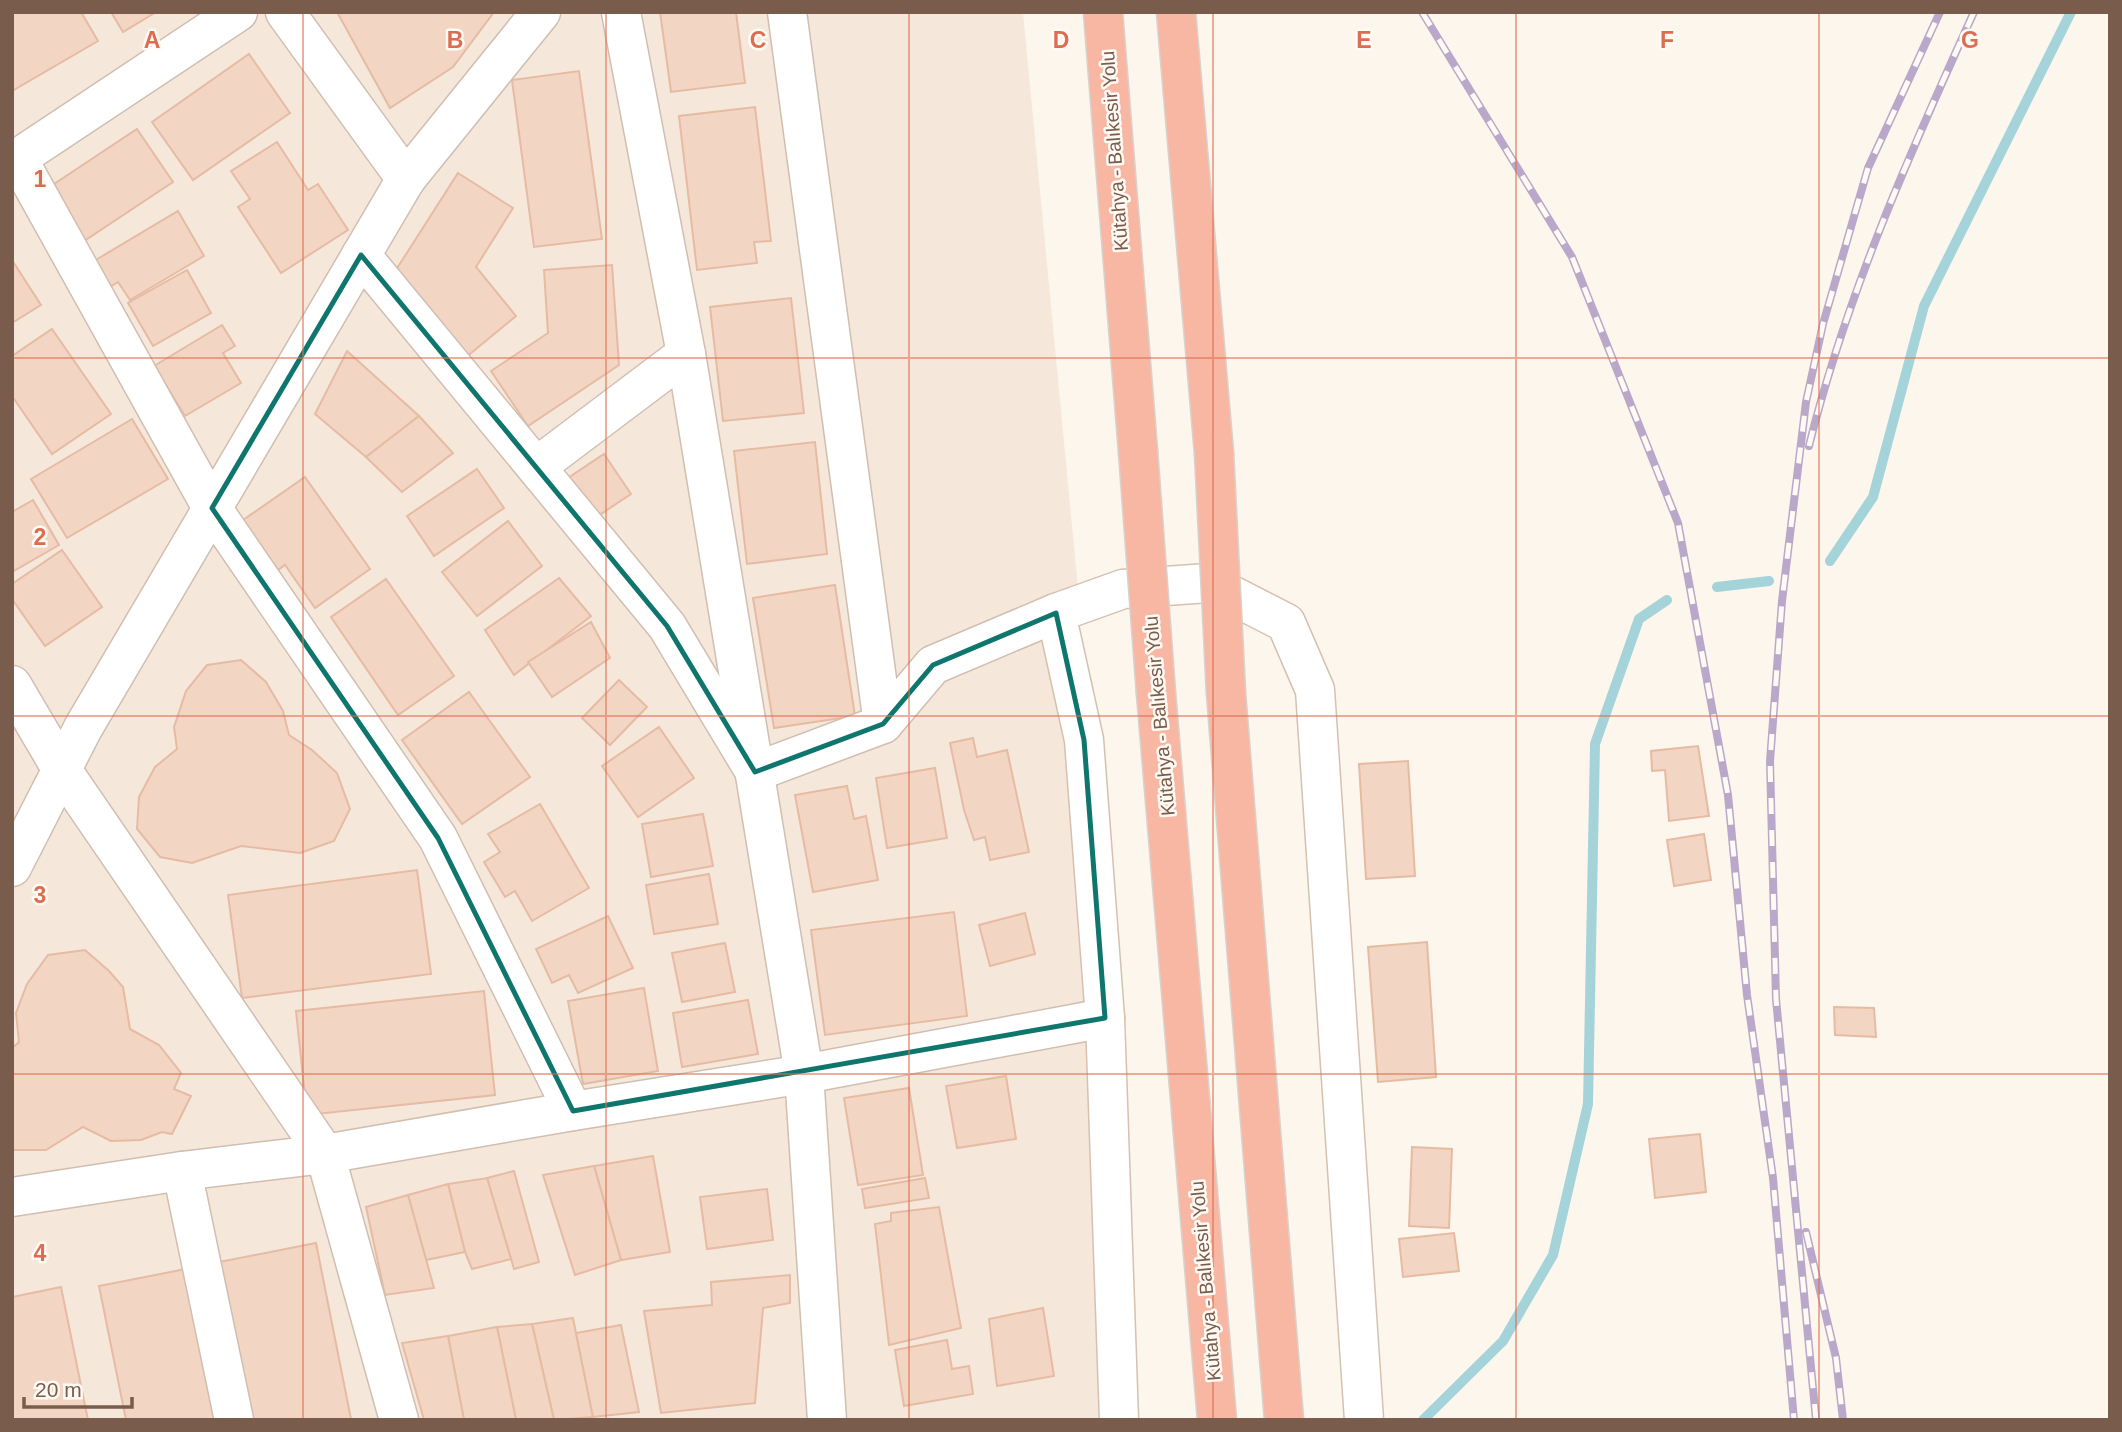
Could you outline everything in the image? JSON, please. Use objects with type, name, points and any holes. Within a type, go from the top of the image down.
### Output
[{"type":"highway","name":"Kütahya - Balıkesir Yolu","points":[[1103,12],[1217,1420]]},
{"type":"highway","points":[[1176,12],[1214,453],[1226,693],[1284,1420]]},
{"type":"street","points":[[238,12],[15,160],[212,508],[438,838],[573,1111]]},
{"type":"street","points":[[285,12],[406,179]]},
{"type":"street","points":[[12,867],[83,728],[406,179],[541,12]]},
{"type":"street","points":[[621,12],[686,354],[804,1074],[827,1420]]},
{"type":"street","points":[[787,12],[883,724]]},
{"type":"street","points":[[361,255],[667,626],[755,772]]},
{"type":"street","points":[[536,467],[686,354]]},
{"type":"street","points":[[755,772],[883,724],[933,665],[1056,613],[1123,589],[1208,583],[1286,623],[1315,690],[1364,1420]]},
{"type":"street","points":[[1056,613],[1084,740],[1105,1018],[1119,1420]]},
{"type":"street","points":[[12,685],[62,770],[325,1154],[399,1420]]},
{"type":"street","points":[[12,1197],[183,1171],[325,1154],[804,1074],[1105,1018]]},
{"type":"street","points":[[183,1171],[234,1420]]},
{"type":"highlighted area","points":[[361,255],[667,626],[755,772],[883,724],[933,665],[1056,613],[1084,740],[1105,1018],[573,1111],[438,838],[212,508]]},
{"type":"shaded area","points":[[12,12],[1023,12],[1077,578],[1122,1420],[12,1420]]},
{"type":"building","points":[[81,12],[98,41],[12,91],[12,13]]},
{"type":"building","points":[[111,12],[156,12],[123,32]]},
{"type":"building","points":[[337,12],[494,12],[453,67],[390,108]]},
{"type":"building","points":[[660,12],[736,12],[745,83],[671,92]]},
{"type":"building","points":[[249,54],[290,113],[193,180],[152,122]]},
{"type":"building","points":[[579,71],[602,239],[534,247],[512,80]]},
{"type":"building","points":[[755,107],[771,241],[754,242],[757,263],[697,270],[679,116]]},
{"type":"building","points":[[137,129],[173,182],[78,245],[42,192]]},
{"type":"building","points":[[277,142],[308,190],[318,184],[348,230],[281,273],[238,207],[250,199],[231,171]]},
{"type":"building","points":[[458,173],[513,208],[476,267],[516,316],[465,358],[394,273]]},
{"type":"building","points":[[178,211],[204,256],[130,300],[118,282],[105,290],[89,264]]},
{"type":"building","points":[[12,260],[41,305],[12,323]]},
{"type":"building","points":[[612,265],[619,365],[528,426],[491,371],[548,333],[544,270]]},
{"type":"building","points":[[187,270],[211,313],[153,346],[128,303]]},
{"type":"building","points":[[791,298],[804,413],[723,421],[710,307]]},
{"type":"building","points":[[222,325],[235,346],[223,353],[241,383],[185,416],[154,366]]},
{"type":"building","points":[[52,329],[111,414],[52,454],[12,396],[12,356]]},
{"type":"building","points":[[347,351],[419,416],[366,457],[315,414]]},
{"type":"building","points":[[419,416],[453,453],[402,492],[366,457]]},
{"type":"building","points":[[132,419],[168,479],[67,538],[31,479]]},
{"type":"building","points":[[815,442],[827,554],[747,564],[734,451]]},
{"type":"building","points":[[604,454],[631,494],[589,522],[562,482]]},
{"type":"building","points":[[477,469],[504,508],[434,556],[407,516]]},
{"type":"building","points":[[305,477],[370,569],[315,608],[285,565],[271,575],[236,525]]},
{"type":"building","points":[[33,500],[59,545],[12,572],[12,512]]},
{"type":"building","points":[[508,521],[542,566],[477,616],[442,572]]},
{"type":"building","points":[[62,550],[102,607],[45,646],[12,599],[12,584]]},
{"type":"building","points":[[559,578],[591,616],[514,675],[485,630]]},
{"type":"building","points":[[386,579],[454,676],[398,715],[331,617]]},
{"type":"building","points":[[835,585],[855,716],[774,728],[753,598]]},
{"type":"building","points":[[591,622],[610,658],[552,697],[528,662]]},
{"type":"building","points":[[241,660],[266,682],[283,711],[289,735],[312,750],[337,773],[350,809],[334,841],[300,853],[241,846],[192,863],[160,857],[137,829],[139,797],[155,767],[177,749],[174,727],[186,691],[207,665]]},
{"type":"building","points":[[619,680],[647,707],[610,745],[582,718]]},
{"type":"building","points":[[469,692],[530,777],[462,824],[402,740]]},
{"type":"building","points":[[659,727],[694,778],[638,817],[602,766]]},
{"type":"building","points":[[973,738],[977,757],[1007,750],[1029,852],[990,860],[985,837],[974,840],[964,810],[950,743]]},
{"type":"building","points":[[1698,746],[1709,816],[1669,821],[1665,770],[1652,771],[1651,751]]},
{"type":"building","points":[[1408,761],[1415,876],[1366,879],[1359,764]]},
{"type":"building","points":[[935,768],[947,838],[887,848],[876,778]]},
{"type":"building","points":[[847,786],[854,819],[866,816],[878,880],[813,892],[795,795]]},
{"type":"building","points":[[540,804],[589,888],[532,921],[515,891],[505,897],[484,862],[500,852],[488,834]]},
{"type":"building","points":[[703,814],[713,866],[651,877],[642,824]]},
{"type":"building","points":[[1704,834],[1711,880],[1674,886],[1667,840]]},
{"type":"building","points":[[417,870],[431,974],[242,998],[228,895]]},
{"type":"building","points":[[709,874],[718,924],[654,934],[646,885]]},
{"type":"building","points":[[954,912],[967,1016],[825,1035],[811,930]]},
{"type":"building","points":[[1025,913],[1035,954],[990,966],[979,925]]},
{"type":"building","points":[[608,916],[633,968],[578,993],[569,975],[552,983],[536,949]]},
{"type":"building","points":[[1427,942],[1436,1077],[1378,1082],[1368,947]]},
{"type":"building","points":[[725,943],[735,992],[682,1002],[672,953]]},
{"type":"building","points":[[85,950],[123,987],[130,1029],[159,1045],[181,1073],[174,1089],[191,1096],[172,1134],[162,1132],[141,1140],[111,1141],[83,1127],[46,1150],[12,1150],[12,1048],[19,1042],[16,1013],[27,984],[48,955]]},
{"type":"building","points":[[644,988],[658,1071],[583,1084],[568,1001]]},
{"type":"building","points":[[484,991],[495,1095],[307,1115],[296,1011]]},
{"type":"building","points":[[748,1000],[758,1054],[682,1067],[673,1013]]},
{"type":"building","points":[[1834,1007],[1874,1008],[1876,1037],[1835,1035]]},
{"type":"building","points":[[1006,1076],[1016,1139],[957,1148],[946,1086]]},
{"type":"building","points":[[909,1088],[923,1175],[858,1185],[844,1098]]},
{"type":"building","points":[[1700,1134],[1706,1192],[1655,1198],[1649,1139]]},
{"type":"building","points":[[1412,1147],[1452,1149],[1449,1228],[1409,1226]]},
{"type":"building","points":[[653,1156],[670,1252],[621,1260],[594,1166]]},
{"type":"building","points":[[594,1166],[621,1260],[575,1275],[543,1175]]},
{"type":"building","points":[[514,1171],[539,1262],[514,1269],[487,1178]]},
{"type":"building","points":[[487,1178],[511,1259],[472,1269],[465,1252],[448,1184]]},
{"type":"building","points":[[925,1178],[929,1198],[865,1208],[862,1189]]},
{"type":"building","points":[[448,1184],[465,1252],[426,1260],[408,1195]]},
{"type":"building","points":[[767,1189],[773,1240],[707,1249],[700,1197]]},
{"type":"building","points":[[408,1195],[434,1288],[385,1295],[366,1207]]},
{"type":"building","points":[[939,1207],[961,1328],[889,1345],[875,1224],[891,1221],[891,1213]]},
{"type":"building","points":[[1454,1233],[1459,1271],[1403,1277],[1399,1239]]},
{"type":"building","points":[[316,1243],[351,1419],[250,1420],[219,1262]]},
{"type":"building","points":[[196,1267],[227,1420],[126,1420],[99,1286]]},
{"type":"building","points":[[790,1275],[790,1303],[763,1308],[755,1403],[661,1413],[644,1311],[712,1305],[711,1282]]},
{"type":"building","points":[[61,1287],[88,1420],[12,1420],[12,1297]]},
{"type":"building","points":[[1043,1308],[1054,1376],[997,1386],[989,1319]]},
{"type":"building","points":[[573,1318],[593,1417],[554,1420],[532,1324]]},
{"type":"building","points":[[532,1324],[554,1420],[516,1420],[497,1327]]},
{"type":"building","points":[[621,1325],[639,1412],[593,1417],[576,1333]]},
{"type":"building","points":[[497,1327],[516,1420],[464,1420],[448,1336]]},
{"type":"building","points":[[448,1336],[464,1420],[424,1420],[402,1343]]},
{"type":"building","points":[[947,1340],[952,1369],[969,1366],[973,1394],[904,1406],[895,1350]]},
{"type":"waterway","points":[[1830,561],[1873,497],[1924,306],[2071,12]]},
{"type":"waterway","points":[[1717,587],[1769,581]]},
{"type":"waterway","points":[[1423,1420],[1503,1341],[1553,1255],[1588,1104],[1595,744],[1639,619],[1667,600]]},
{"type":"railway","points":[[1422,12],[1572,257],[1678,523],[1728,795],[1747,995],[1773,1178],[1794,1420]]},
{"type":"railway","points":[[1816,1420],[1776,999],[1770,761],[1782,601],[1806,402],[1823,324],[1868,168],[1940,12]]},
{"type":"railway","points":[[1809,446],[1841,335],[1881,226],[1974,12]]},
{"type":"railway","points":[[1806,1232],[1836,1358],[1843,1420]]}]
